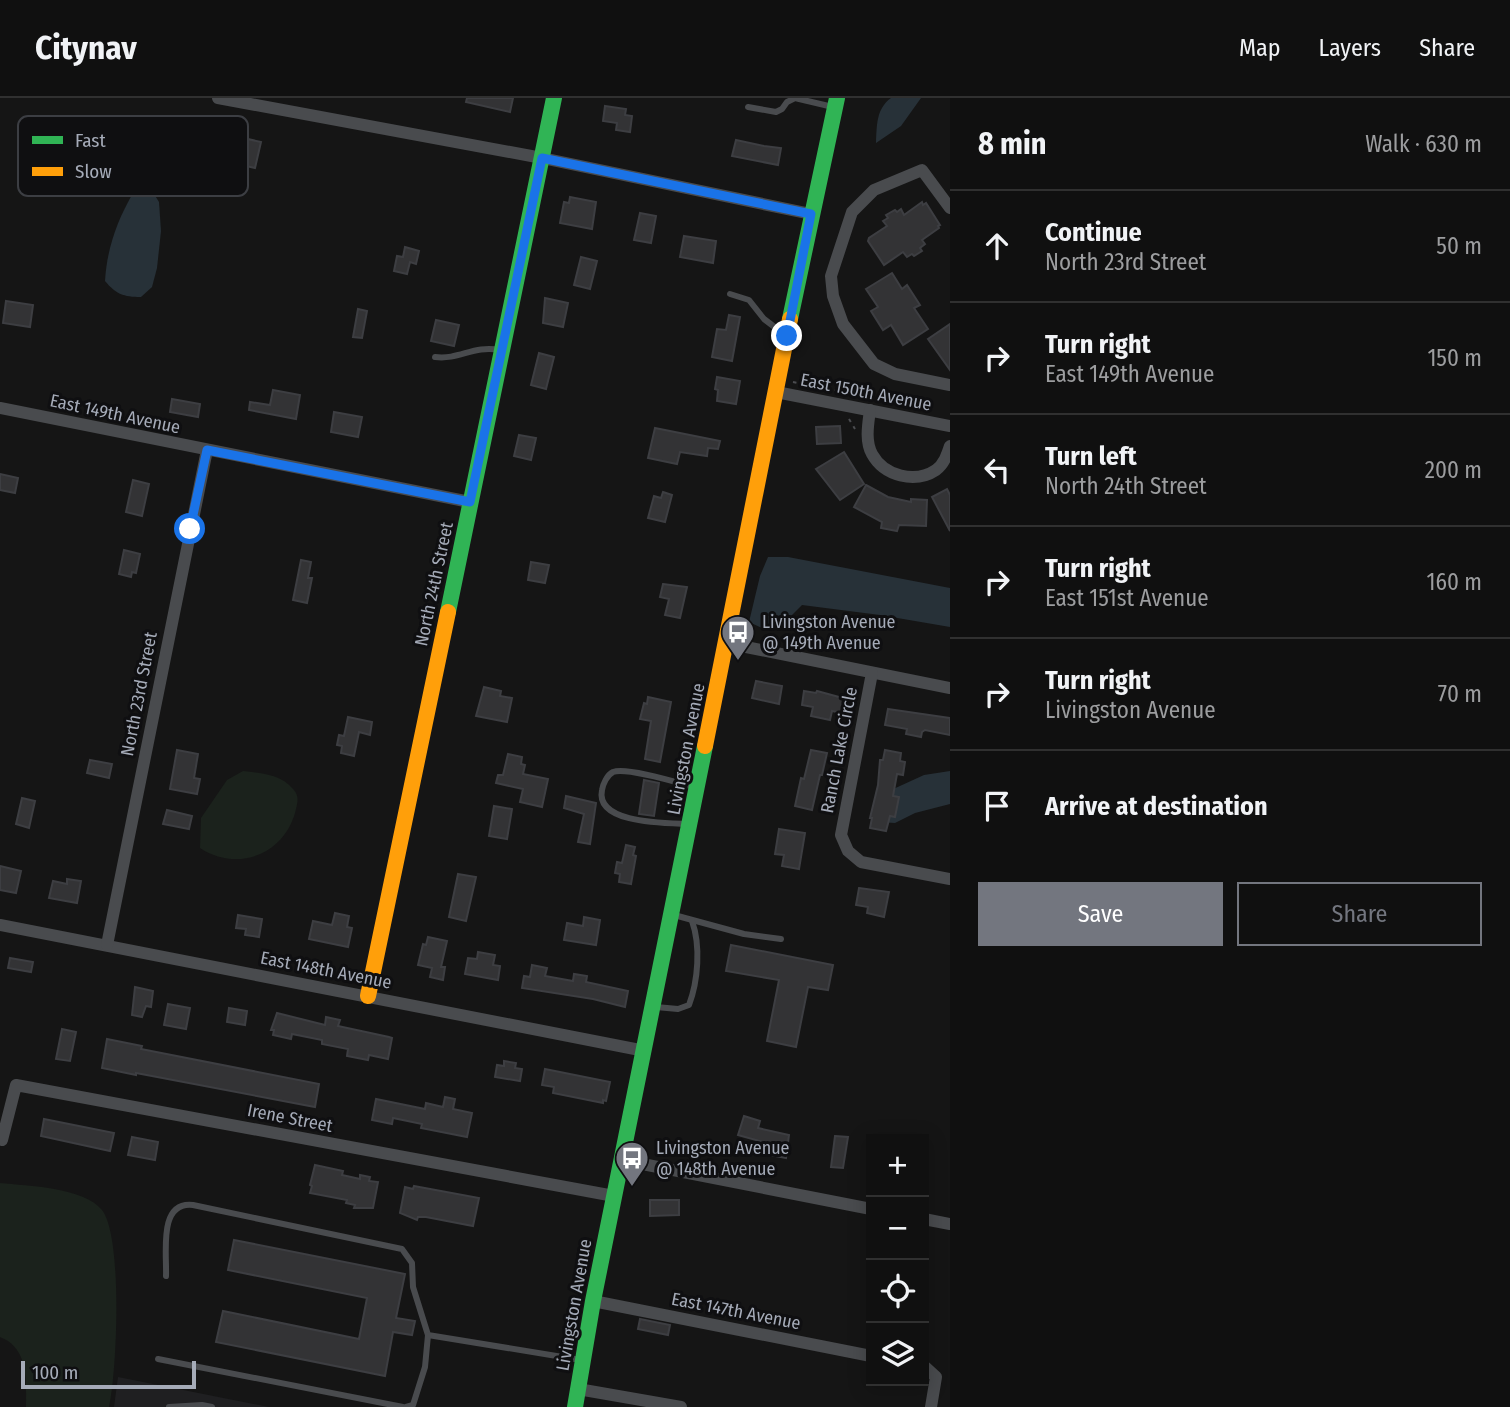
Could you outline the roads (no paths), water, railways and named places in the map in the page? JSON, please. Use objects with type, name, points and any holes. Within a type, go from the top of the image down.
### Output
[{"type":"street","points":[[218,98],[274,103],[811,214]]},
{"type":"street","name":"North 24th Street","points":[[368,996],[554,98]]},
{"type":"street","name":"Livingston Avenue","points":[[575,1407],[614,1196],[698,788],[811,214],[836,103]]},
{"type":"street","points":[[950,208],[922,170],[874,190],[852,212],[831,276],[833,296],[842,324],[874,363],[895,374],[950,386]]},
{"type":"street","name":"East 150th Avenue","points":[[776,392],[950,426]]},
{"type":"street","name":"East 149th Avenue","points":[[0,408],[470,502]]},
{"type":"street","points":[[870,410],[869,444],[880,464],[891,472],[901,476],[925,475],[943,463],[950,446]]},
{"type":"street","name":"North 23rd Street","points":[[107,945],[207,450]]},
{"type":"street","points":[[726,643],[950,688]]},
{"type":"street","name":"Ranch Lake Circle","points":[[872,673],[841,835],[848,851],[861,862],[950,879]]},
{"type":"street","name":"East 148th Avenue","points":[[0,925],[645,1051]]},
{"type":"street","name":"Irene Street","points":[[2,1140],[16,1085],[614,1196]]},
{"type":"street","points":[[622,1160],[866,1208]]},
{"type":"street","points":[[929,1220],[950,1224]]},
{"type":"street","name":"East 147th Avenue","points":[[593,1301],[866,1355]]},
{"type":"street","points":[[929,1371],[936,1377],[931,1407]]},
{"type":"street","points":[[578,1389],[681,1407]]},
{"type":"lane","points":[[748,107],[776,112],[795,98],[836,103]]},
{"type":"lane","points":[[730,294],[749,300],[764,319],[787,336]]},
{"type":"lane","points":[[435,357],[444,358],[486,347],[502,351]]},
{"type":"lane","points":[[690,824],[623,817],[606,808],[601,796],[607,777],[618,772],[651,776],[698,788]]},
{"type":"lane","points":[[672,915],[744,934],[781,939]]},
{"type":"lane","points":[[654,1007],[678,1009],[689,1005],[698,951],[692,921]]},
{"type":"lane","points":[[158,1359],[405,1407],[413,1405],[425,1367],[428,1335],[413,1287],[412,1263],[402,1249],[185,1204],[174,1210],[167,1219],[166,1276]]},
{"type":"lane","points":[[428,1335],[583,1360]]},
{"type":"lane","points":[[169,1407],[212,1407]]},
{"type":"place","name":"Livingston Avenue @ 149th Avenue","points":[[738,662]]},
{"type":"place","name":"Livingston Avenue @ 148th Avenue","points":[[632,1188]]}]
